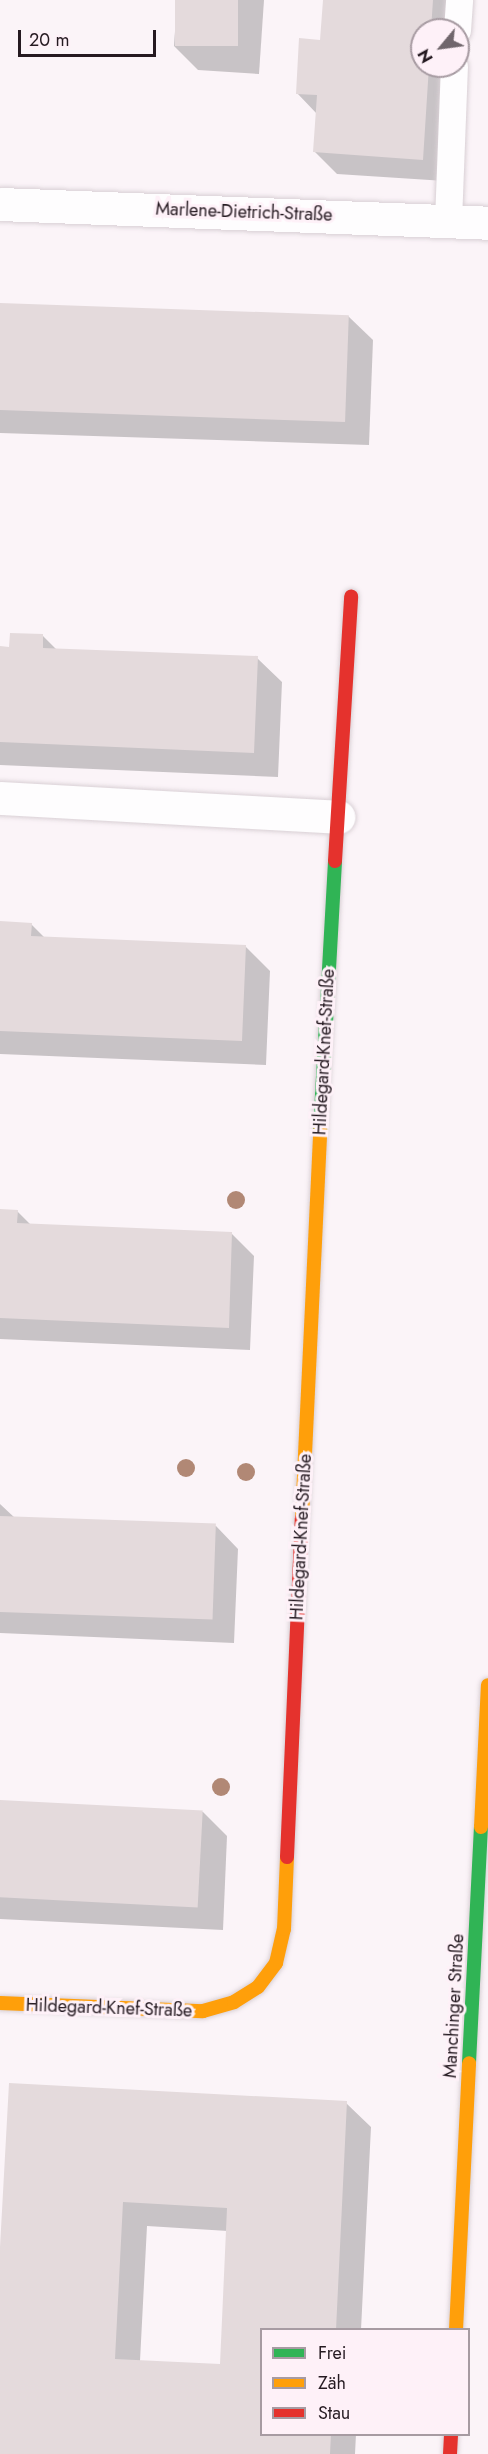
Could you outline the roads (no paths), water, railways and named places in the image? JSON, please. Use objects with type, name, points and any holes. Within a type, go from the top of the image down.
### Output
[{"type":"street","name":"Marlene-Dietrich-Straße","points":[[0,204],[488,223]]},
{"type":"street","name":"Hildegard-Knef-Straße","points":[[0,2003],[203,2011],[234,2002],[258,1987],[276,1963],[284,1929],[321,1108],[351,596]]},
{"type":"street","points":[[0,798],[338,817]]},
{"type":"street","name":"Manchinger Straße","points":[[456,2328],[488,1685]]},
{"type":"street","points":[[450,2454],[451,2436]]},
{"type":"lane","points":[[458,18],[459,0]]},
{"type":"lane","points":[[448,221],[454,78]]}]
